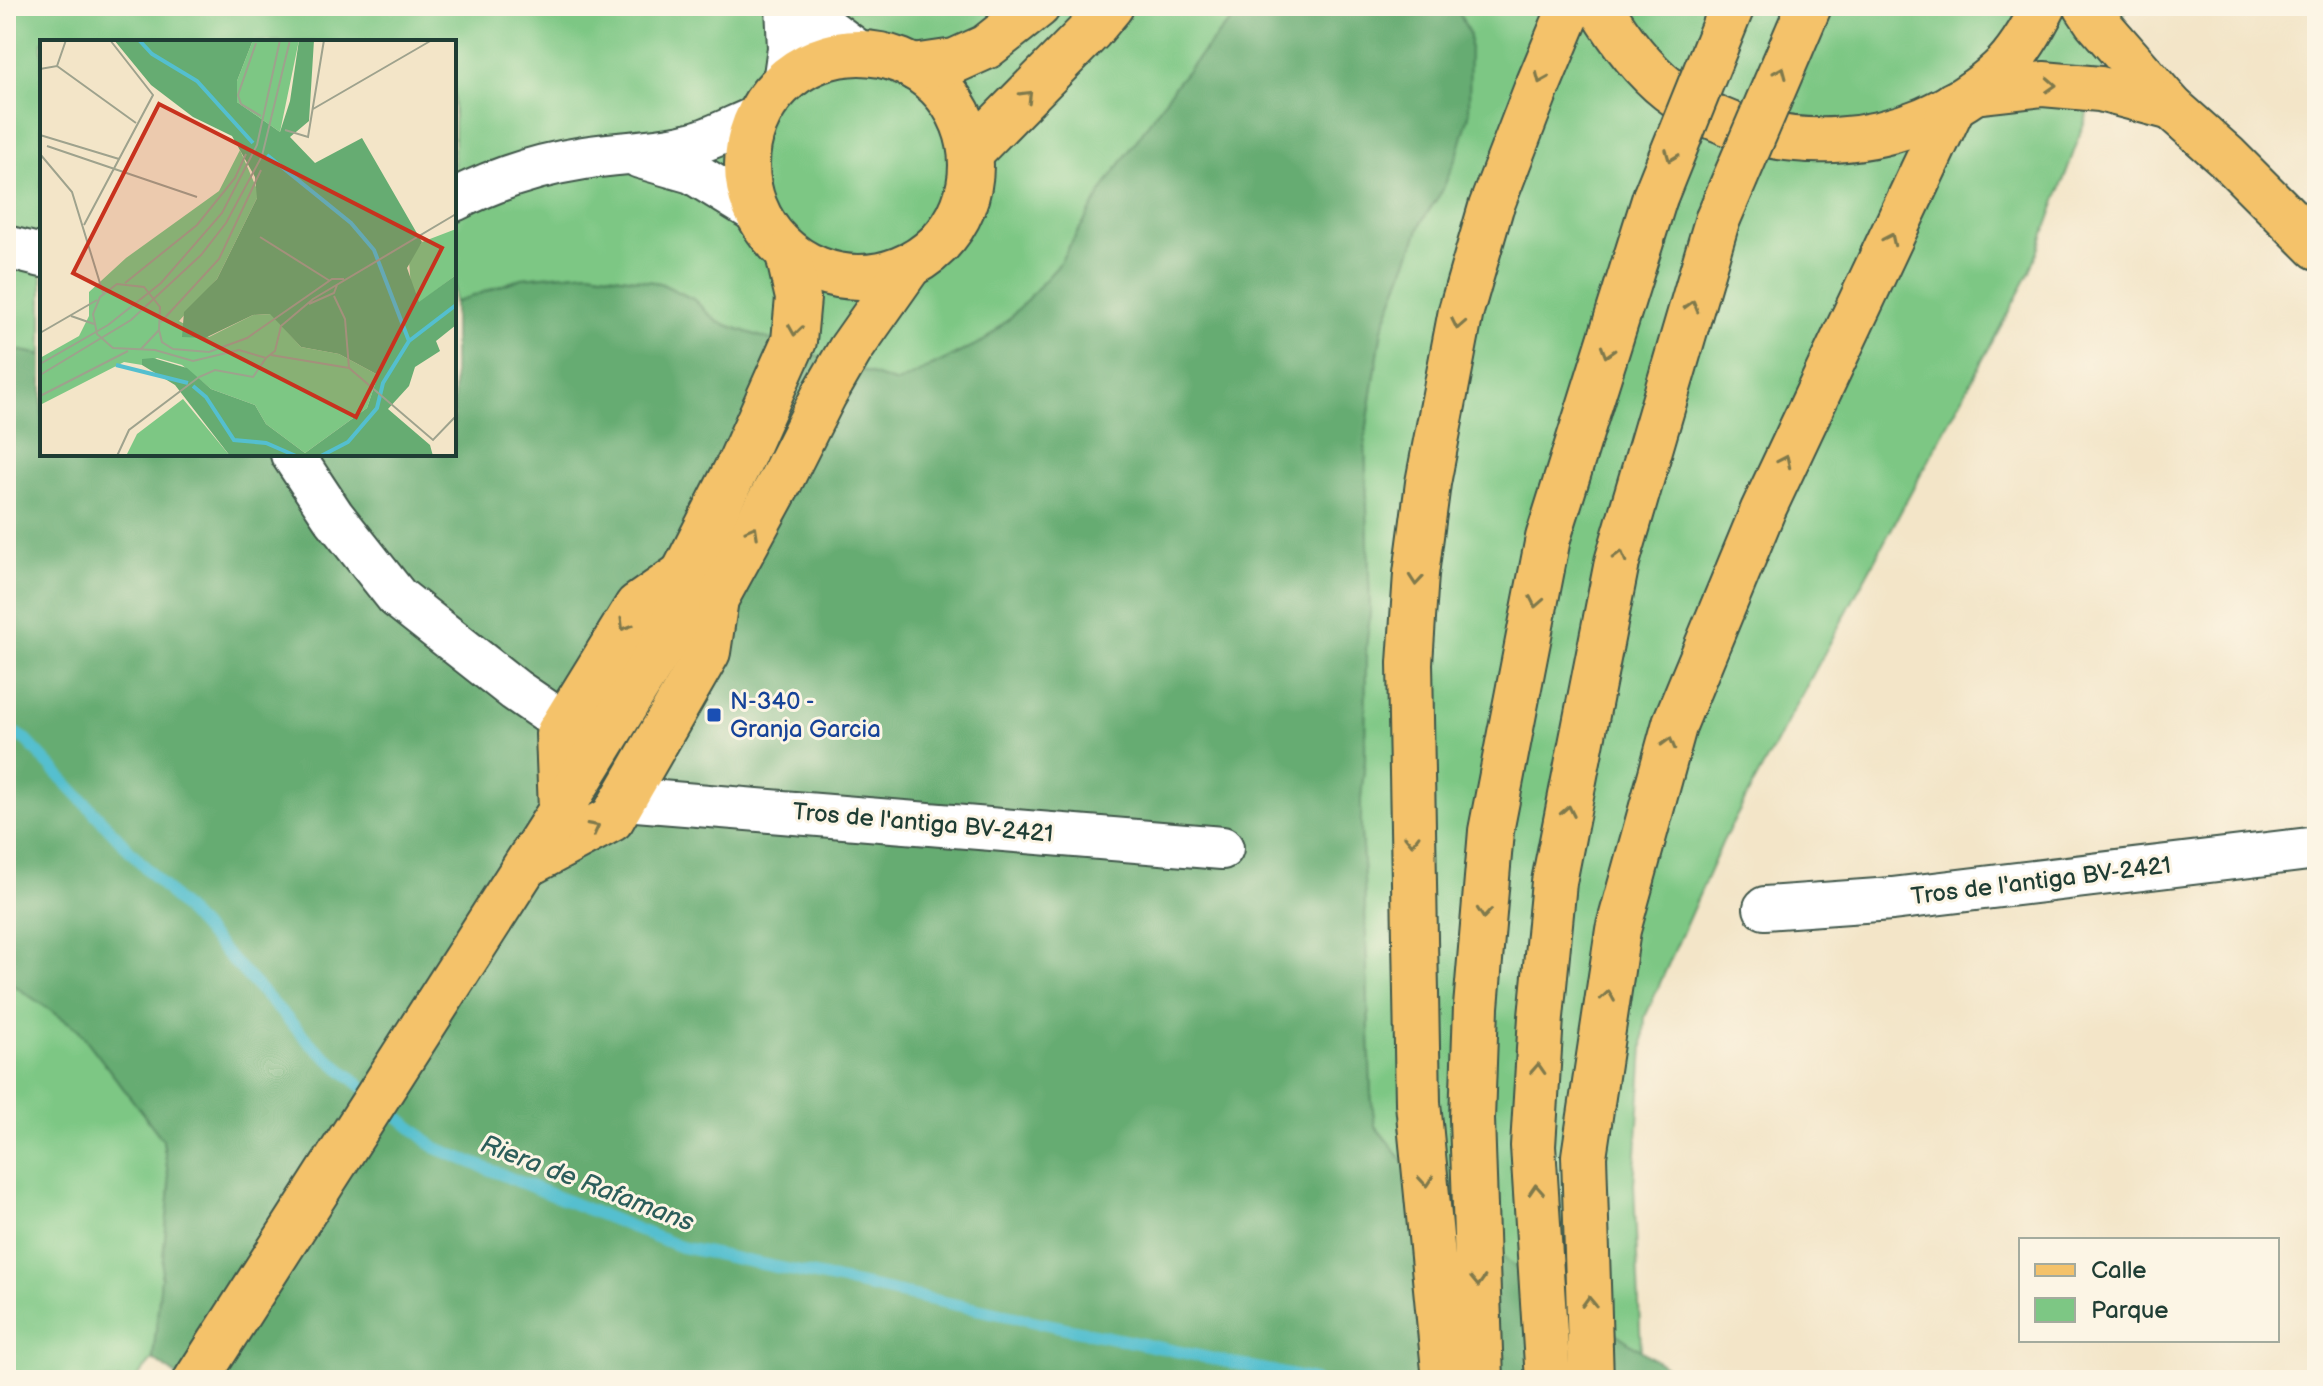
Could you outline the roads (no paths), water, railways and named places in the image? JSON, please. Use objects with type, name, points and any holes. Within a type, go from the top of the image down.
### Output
[{"type":"main road","points":[[914,67],[955,61],[986,47],[1038,6]]},
{"type":"main road","points":[[972,151],[1111,6]]},
{"type":"main road","points":[[1445,1380],[1418,1103],[1410,663],[1416,574],[1428,483],[1461,311],[1491,207],[1571,6]]},
{"type":"main road","points":[[1600,6],[1617,35],[1641,65],[1669,90],[1701,110],[1736,126],[1772,136],[1810,141],[1848,140],[1885,133],[1921,121],[1964,98],[2002,69],[2044,6]]},
{"type":"main road","points":[[1481,1380],[1472,1119],[1476,1007],[1491,831],[1548,538],[1655,197],[1732,6]]},
{"type":"main road","points":[[1548,1380],[1533,1146],[1554,882],[1617,562],[1717,221],[1809,6]]},
{"type":"main road","points":[[2086,6],[2172,108],[2227,157],[2317,247]]},
{"type":"main road","points":[[860,53],[888,56],[914,67],[936,83],[954,105],[972,151],[971,185],[961,212],[948,234],[930,252],[909,266],[860,278],[834,275],[810,267],[788,254],[770,236],[755,211],[747,184],[746,156],[752,128],[765,103],[784,82],[807,65],[833,56],[860,53]]},
{"type":"main road","points":[[1964,98],[2043,84],[2100,89],[2172,108]]},
{"type":"main road","points":[[1591,1380],[1584,1156],[1618,930],[1675,723],[1763,510],[1964,98]]},
{"type":"main road","points":[[526,865],[612,819],[708,652],[699,586],[740,462],[794,341],[798,298],[788,254]]},
{"type":"main road","points":[[206,1364],[561,810],[843,361],[909,266]]},
{"type":"main road","points":[[561,810],[558,734],[637,606],[699,586]]},
{"type":"street","points":[[784,82],[789,48],[787,6]]},
{"type":"street","points":[[801,6],[860,53]]},
{"type":"street","points":[[456,199],[495,181],[540,166],[694,143],[758,117]]},
{"type":"street","points":[[627,154],[692,172],[755,211]]},
{"type":"street","points":[[6,247],[40,256]]},
{"type":"street","points":[[293,456],[333,516],[397,597],[550,714]]},
{"type":"street","name":"Tros de l'antiga BV-2421","points":[[624,799],[1222,848]]},
{"type":"street","name":"Tros de l'antiga BV-2421","points":[[1765,908],[1892,899],[2317,848]]},
{"type":"street","points":[[185,1380],[206,1364]]},
{"type":"waterway","name":"Riera de Rafamans","points":[[6,728],[26,740],[312,1045],[436,1148],[681,1247],[1314,1380]]},
{"type":"place","name":"N-340 - Granja Garcia","points":[[714,715]]}]
